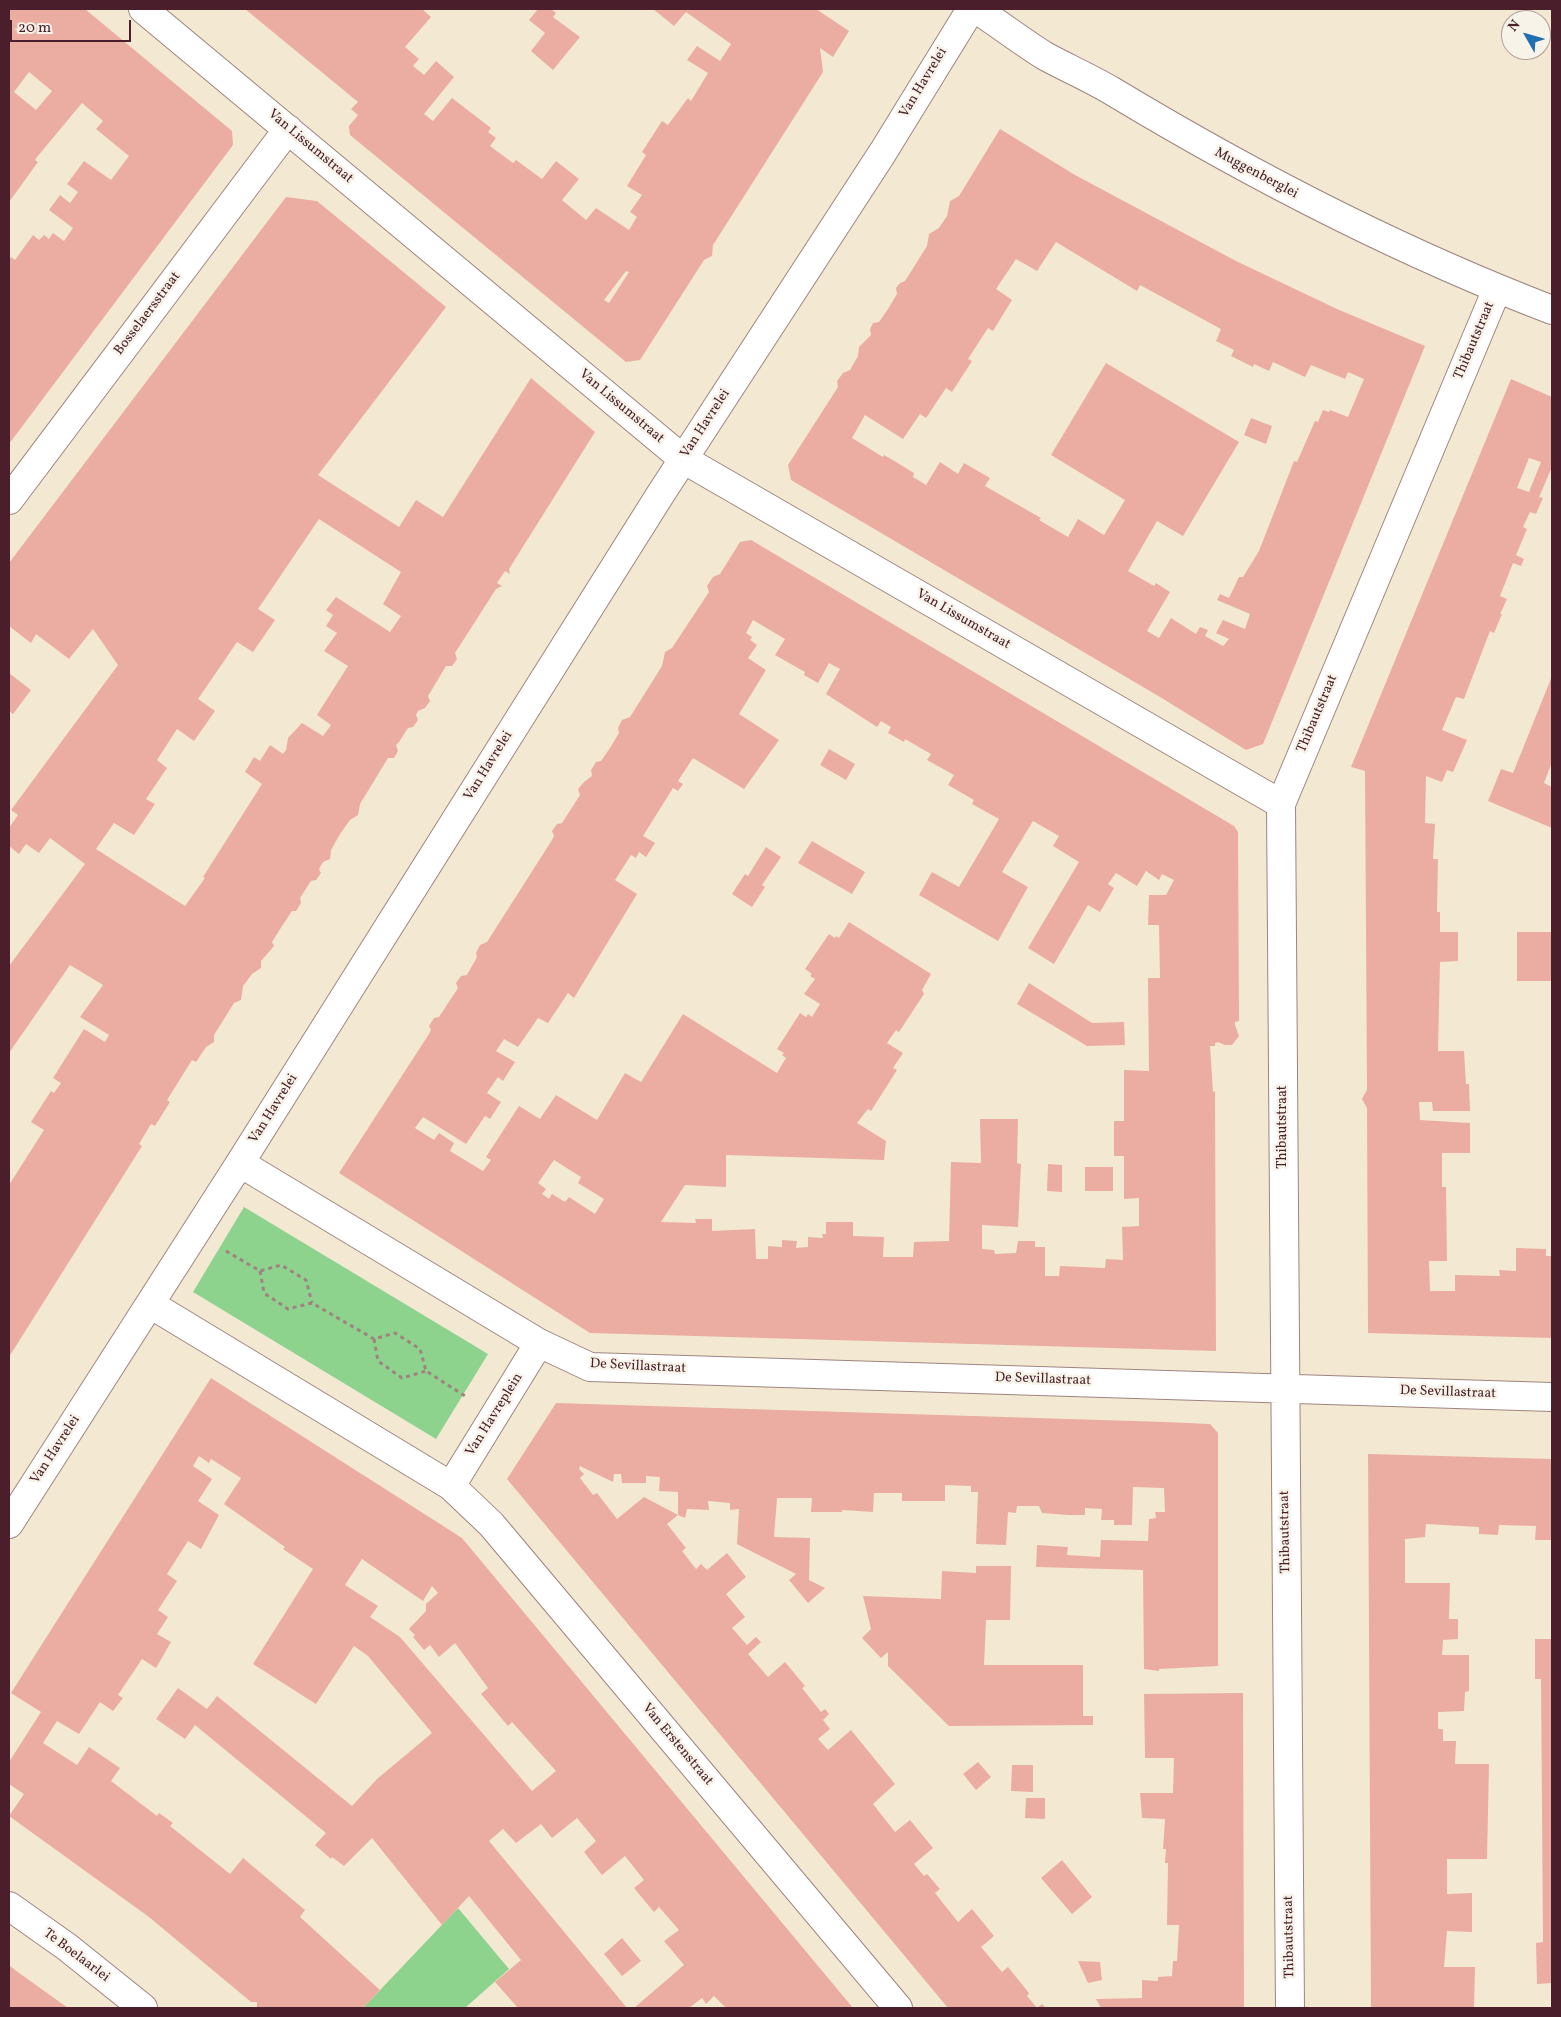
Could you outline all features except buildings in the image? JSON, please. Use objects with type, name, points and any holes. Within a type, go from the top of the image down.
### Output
[{"type":"street","name":"Van Lissumstraat","points":[[143,9],[683,459],[1281,804]]},
{"type":"street","name":"Van Havrelei","points":[[9,1524],[240,1162],[683,459],[883,152],[929,74],[971,9]]},
{"type":"street","name":"Muggenberglei","points":[[976,9],[1045,56],[1082,74],[1204,147],[1263,179],[1355,225],[1497,289],[1552,310]]},
{"type":"street","name":"Bosselaersstraat","points":[[9,500],[288,129]]},
{"type":"street","name":"Thibautstraat","points":[[1290,2008],[1281,804],[1497,289]]},
{"type":"street","points":[[240,1162],[539,1343]]},
{"type":"street","points":[[150,1304],[451,1486]]},
{"type":"street","name":"De Sevillastraat","points":[[539,1343],[590,1367],[1285,1387],[1552,1397]]},
{"type":"street","name":"Van Havreplein","points":[[451,1486],[539,1343]]},
{"type":"street","name":"Van Erstenstraat","points":[[451,1486],[491,1524],[898,2008]]},
{"type":"street","name":"Te Boelaarlei","points":[[9,1906],[67,1947],[143,2008]]},
{"type":"path","points":[[312,1303],[288,1309],[264,1293],[260,1271],[281,1265],[306,1280],[312,1303],[374,1340],[378,1361],[402,1378],[426,1372]]},
{"type":"path","points":[[374,1340],[396,1333],[420,1349],[426,1372],[495,1415]]},
{"type":"green space","points":[[244,1207],[488,1354],[436,1439],[193,1292]]},
{"type":"green space","points":[[458,1908],[509,1969],[465,2008],[363,2008]]}]
